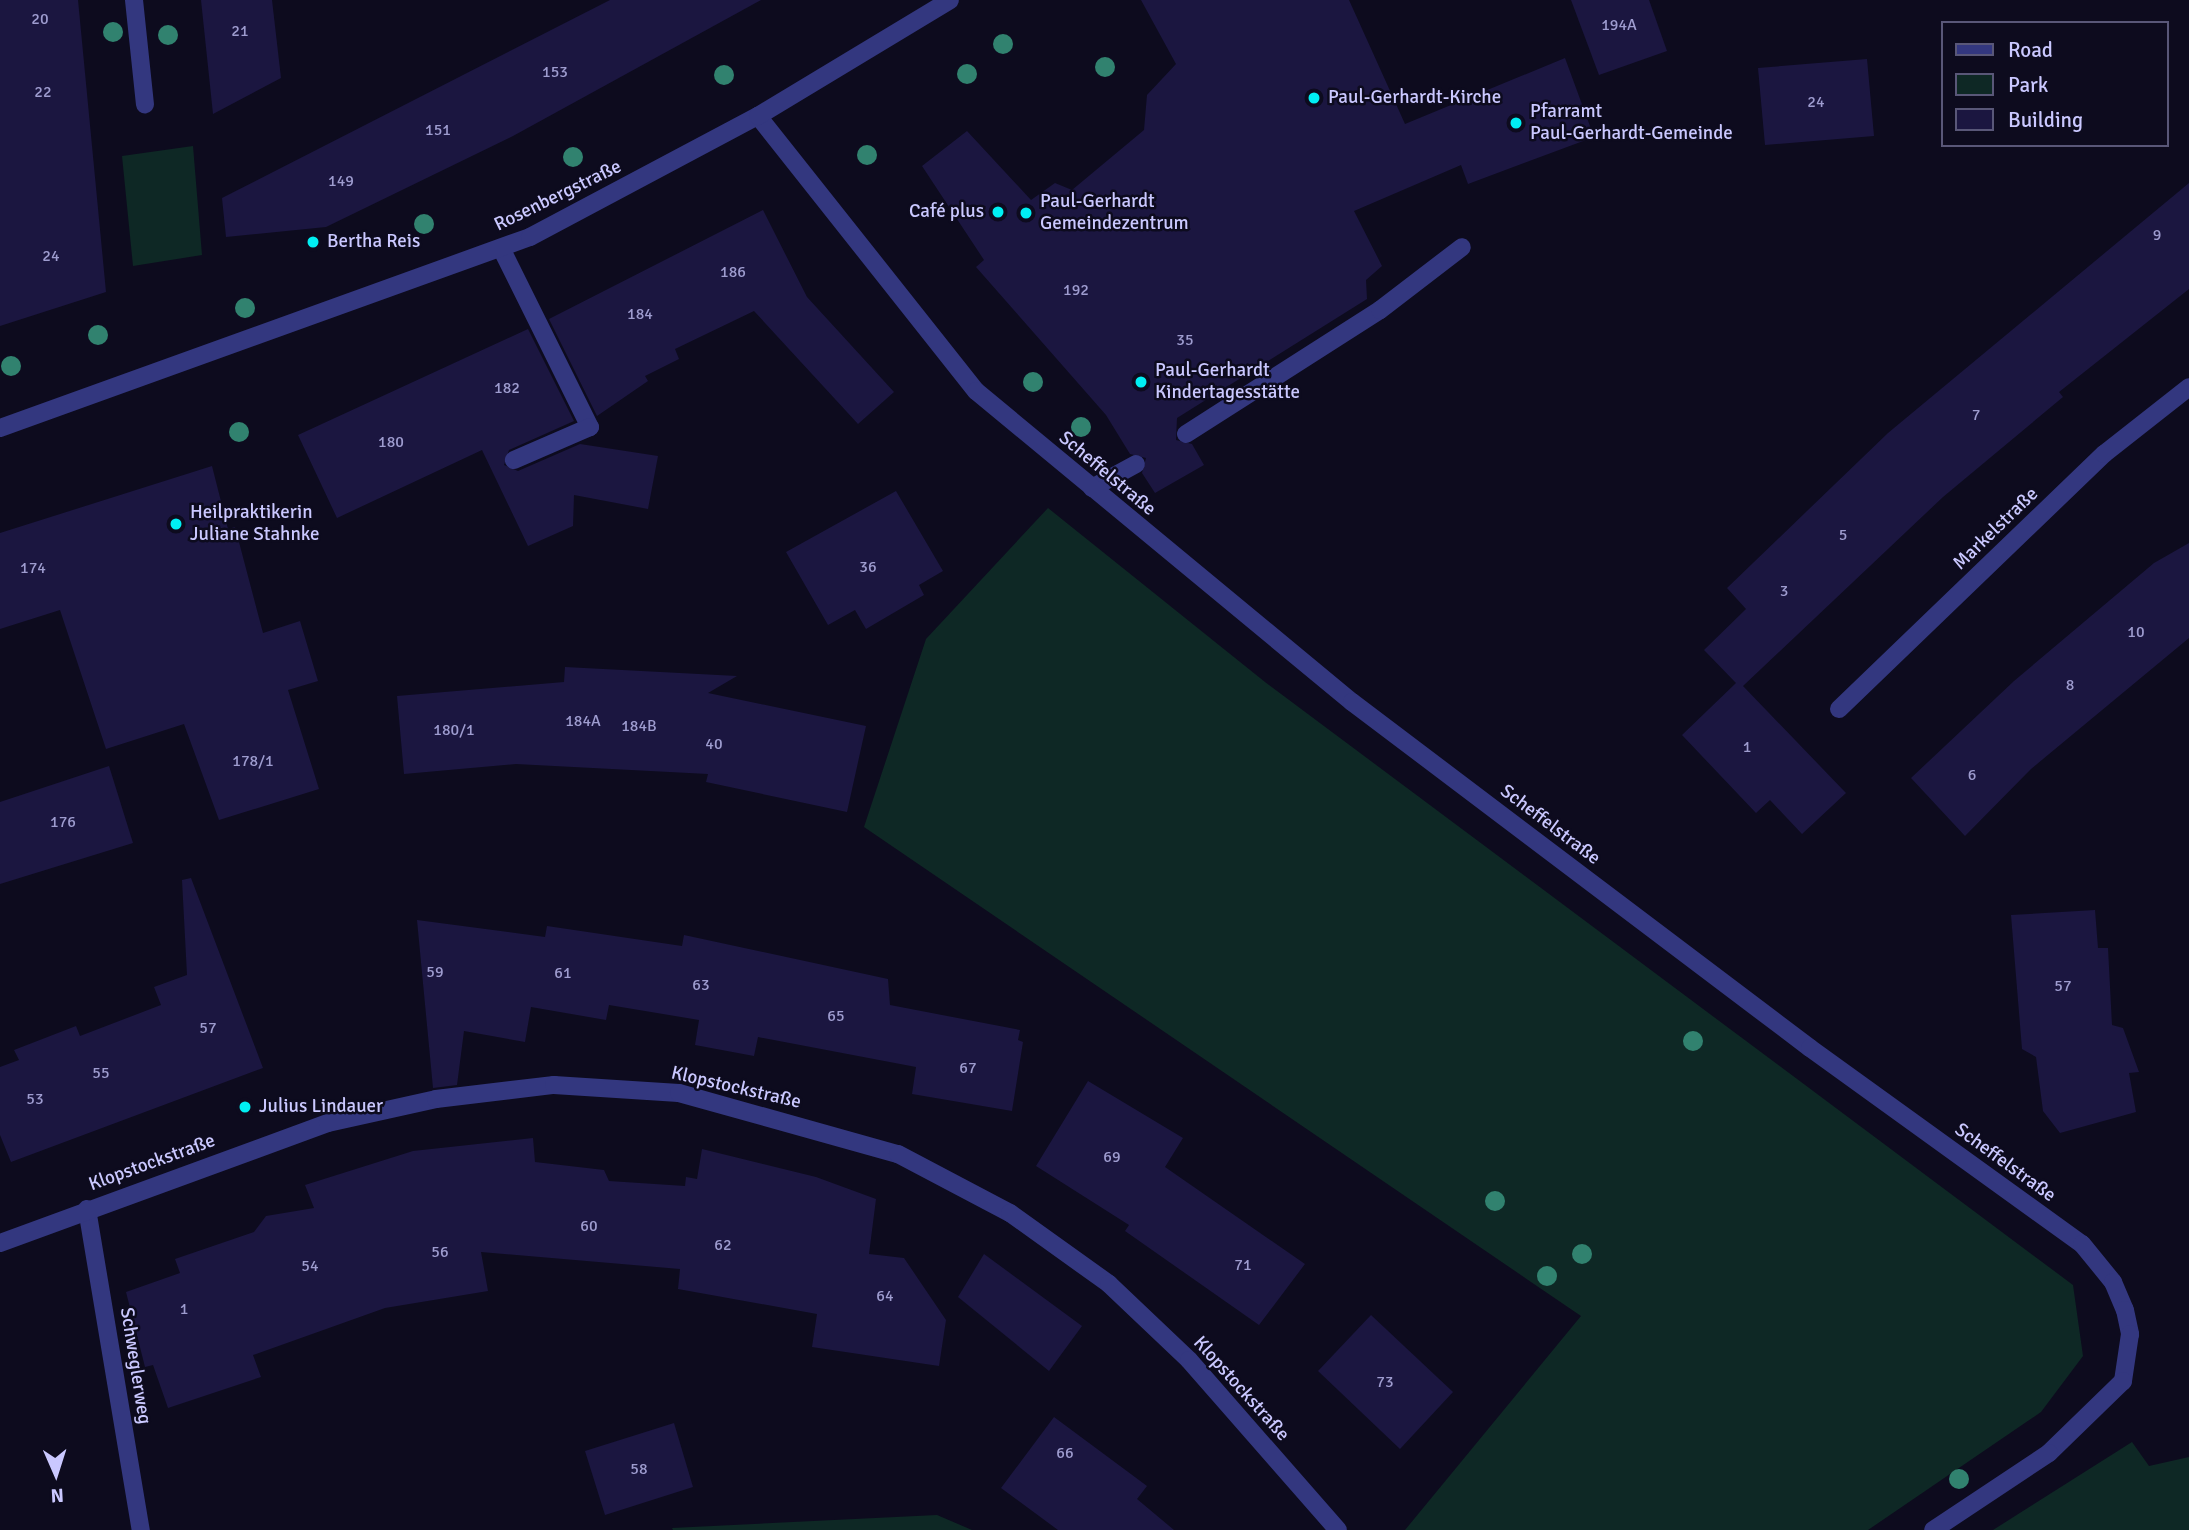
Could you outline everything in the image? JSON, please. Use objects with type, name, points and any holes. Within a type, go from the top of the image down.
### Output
[{"type":"street","points":[[134,0],[145,104]]},
{"type":"street","name":"Rosenbergstraße","points":[[0,428],[500,248],[758,116],[950,0]]},
{"type":"street","name":"Scheffelstraße","points":[[758,116],[976,391],[1352,702],[2090,1253],[2113,1282],[2125,1310],[2130,1334],[2123,1381],[2049,1453],[1933,1530]]},
{"type":"street","points":[[1186,434],[1380,310],[1462,247]]},
{"type":"street","points":[[500,248],[590,427],[513,460]]},
{"type":"street","name":"Markelstraße","points":[[1839,709],[2104,454],[2189,387]]},
{"type":"street","points":[[1092,488],[1136,464]]},
{"type":"street","name":"Klopstockstraße","points":[[0,1243],[328,1123],[436,1100],[554,1085],[680,1093],[775,1117],[898,1154],[1010,1213],[1109,1284],[1189,1360],[1338,1530]]},
{"type":"street","name":"Schweglerweg","points":[[87,1209],[141,1530]]},
{"type":"green space","points":[[193,146],[202,255],[133,266],[122,156]]},
{"type":"green space","points":[[1048,508],[1265,682],[2073,1285],[2083,1356],[2041,1412],[1868,1530],[1405,1530],[1581,1316],[864,827],[926,639]]},
{"type":"green space","points":[[2132,1442],[2149,1466],[2189,1457],[2189,1530],[1993,1530]]},
{"type":"green space","points":[[937,1515],[972,1530],[672,1528]]},
{"type":"building","points":[[0,0],[78,0],[106,292],[0,326]]},
{"type":"building","points":[[201,0],[272,0],[281,78],[213,114]]},
{"type":"building","points":[[610,0],[761,0],[513,136],[326,227],[226,237],[222,198]]},
{"type":"building","points":[[1141,0],[1349,0],[1405,124],[1565,58],[1594,137],[1468,184],[1461,165],[1354,211],[1382,266],[1366,280],[1367,299],[1177,418],[1176,440],[1192,444],[1204,465],[1155,493],[1142,473],[1146,458],[1130,454],[1106,415],[976,267],[984,260],[922,166],[967,131],[1031,200],[1055,183],[1072,190],[1144,130],[1147,95],[1176,64]]},
{"type":"building","points":[[1571,0],[1649,0],[1667,51],[1599,75]]},
{"type":"building","points":[[1867,59],[1874,136],[1765,145],[1758,68]]},
{"type":"building","points":[[2189,183],[2189,289],[2059,392],[2063,397],[1943,497],[1743,686],[1846,793],[1802,834],[1770,800],[1756,813],[1682,735],[1736,683],[1704,650],[1746,609],[1727,588],[1888,433]]},
{"type":"building","points":[[763,210],[807,297],[894,392],[858,424],[754,311],[675,349],[679,359],[645,376],[648,381],[597,416],[549,319]]},
{"type":"building","points":[[528,329],[574,421],[509,450],[504,465],[518,471],[580,444],[658,456],[648,509],[574,495],[573,526],[528,546],[482,450],[337,518],[298,435]]},
{"type":"building","points":[[212,466],[228,529],[235,527],[263,633],[300,621],[318,681],[288,690],[319,789],[219,820],[184,724],[106,749],[60,610],[0,629],[0,533]]},
{"type":"building","points":[[896,491],[943,571],[919,585],[924,595],[866,629],[855,610],[828,625],[786,552]]},
{"type":"building","points":[[2189,543],[2189,638],[2031,769],[1965,836],[1911,778],[2014,681],[2154,563]]},
{"type":"building","points":[[565,667],[737,676],[708,693],[866,726],[847,812],[706,782],[708,774],[516,764],[404,774],[397,696],[564,682]]},
{"type":"building","points":[[109,766],[133,843],[0,884],[0,802]]},
{"type":"building","points":[[191,878],[263,1068],[11,1162],[0,1135],[0,1067],[19,1060],[14,1050],[76,1026],[80,1036],[161,1005],[154,987],[187,975],[182,880]]},
{"type":"building","points":[[2095,910],[2098,948],[2108,948],[2112,1025],[2123,1028],[2139,1072],[2129,1073],[2136,1112],[2060,1133],[2043,1111],[2036,1057],[2022,1049],[2011,915]]},
{"type":"building","points":[[417,920],[545,937],[547,926],[682,946],[684,935],[888,979],[890,1005],[1020,1030],[1018,1040],[1023,1042],[1012,1111],[912,1094],[916,1067],[758,1037],[754,1056],[695,1045],[699,1020],[609,1005],[606,1020],[531,1007],[525,1042],[464,1031],[457,1085],[433,1088]]},
{"type":"building","points":[[1088,1081],[1183,1138],[1165,1167],[1305,1264],[1259,1325],[1125,1231],[1129,1225],[1036,1166]]},
{"type":"building","points":[[533,1138],[535,1162],[604,1170],[609,1181],[685,1186],[686,1177],[697,1179],[702,1149],[816,1177],[876,1199],[869,1254],[904,1258],[946,1320],[939,1366],[812,1347],[817,1314],[678,1289],[680,1269],[481,1252],[488,1291],[385,1308],[253,1355],[261,1377],[168,1408],[153,1365],[145,1367],[126,1292],[180,1273],[175,1259],[254,1232],[266,1216],[314,1208],[305,1185],[413,1151]]},
{"type":"building","points":[[984,1254],[1082,1326],[1049,1371],[958,1297]]},
{"type":"building","points":[[1371,1315],[1453,1392],[1400,1449],[1318,1371]]},
{"type":"building","points":[[1054,1417],[1147,1486],[1137,1499],[1174,1530],[1058,1530],[1001,1488]]},
{"type":"building","points":[[674,1423],[693,1487],[605,1515],[585,1451]]},
{"type":"place","name":"Paul-Gerhardt-Kirche","points":[[1314,98]]},
{"type":"place","name":"Pfarramt Paul-Gerhardt-Gemeinde","points":[[1516,123]]},
{"type":"place","name":"Café plus","points":[[998,212]]},
{"type":"place","name":"Paul-Gerhardt Gemeindezentrum","points":[[1026,213]]},
{"type":"place","name":"Bertha Reis","points":[[313,242]]},
{"type":"place","name":"Paul-Gerhardt Kindertagesstätte","points":[[1141,382]]},
{"type":"place","name":"Heilpraktikerin Juliane Stahnke","points":[[176,524]]},
{"type":"place","name":"Julius Lindauer","points":[[245,1107]]}]
